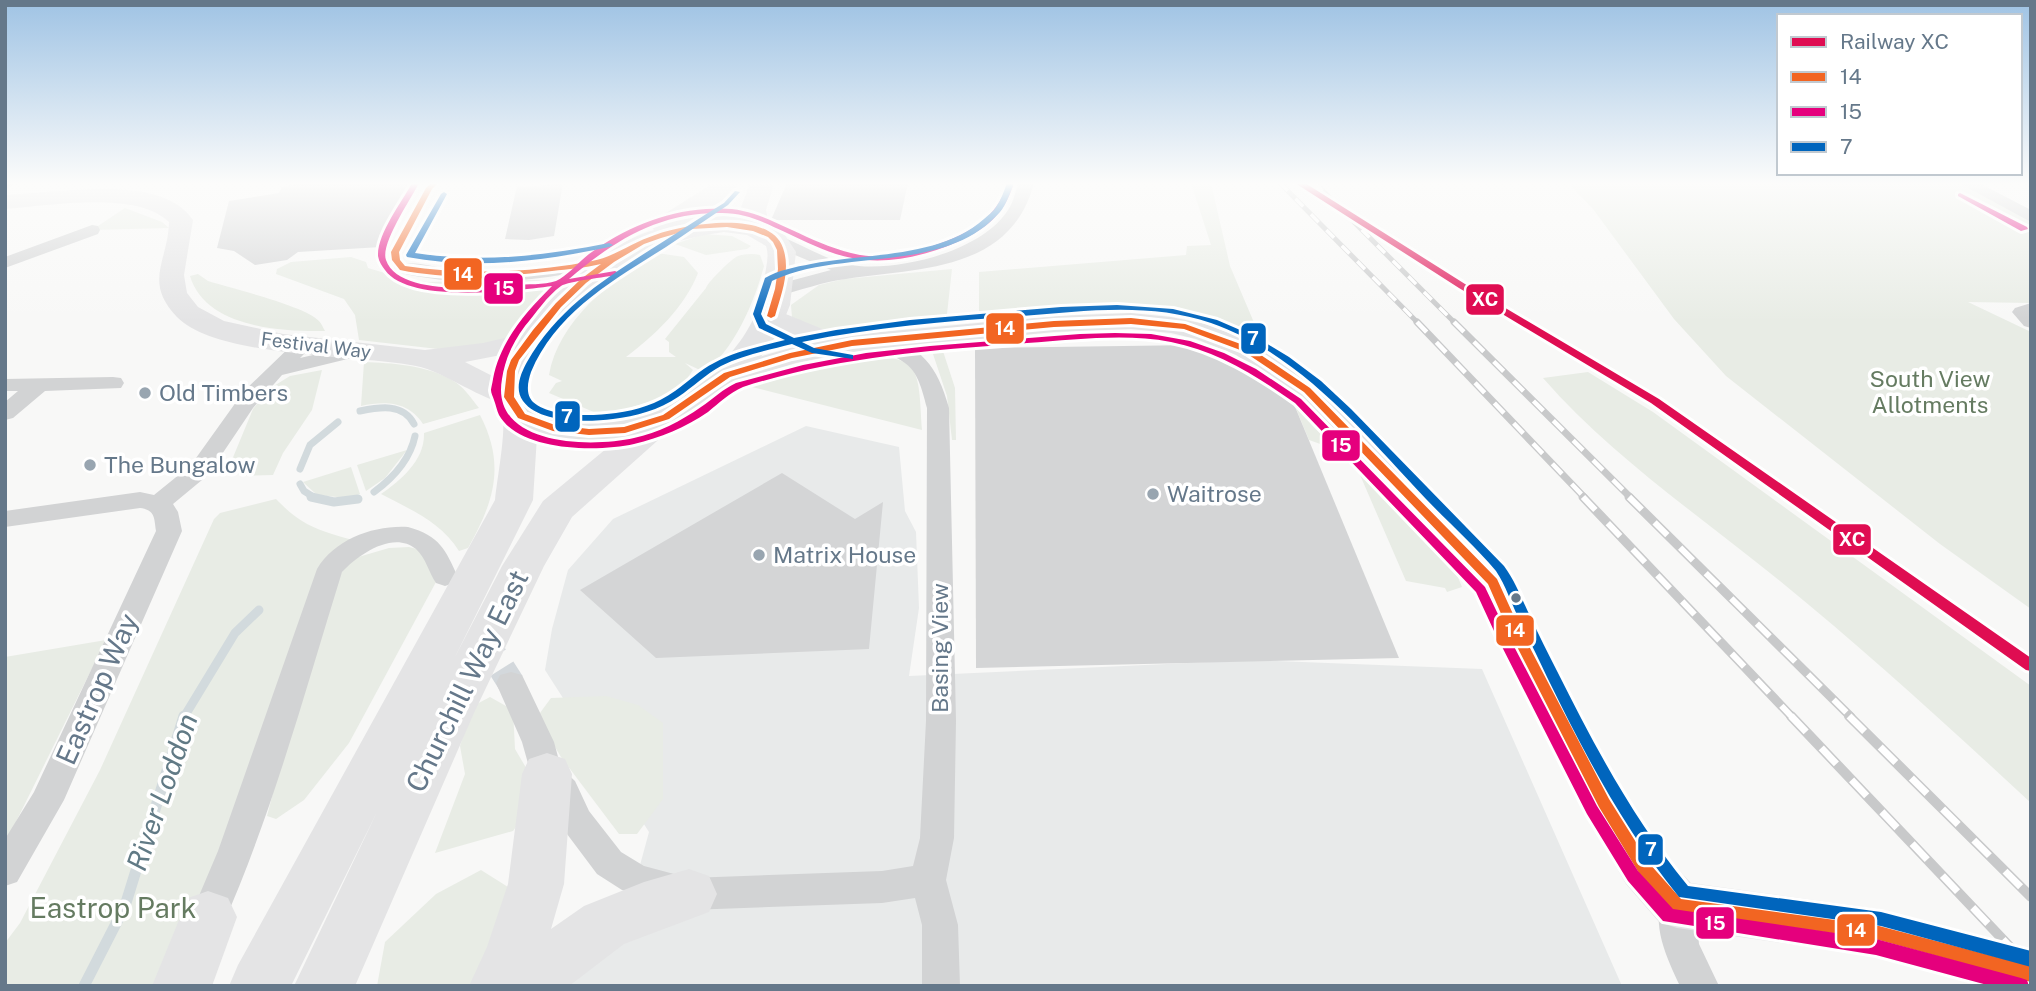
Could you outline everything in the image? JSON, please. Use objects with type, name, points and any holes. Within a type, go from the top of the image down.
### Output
[{"type":"main road","points":[[649,238],[660,229]]},
{"type":"main road","points":[[649,238],[689,229]]},
{"type":"main road","points":[[745,229],[767,235]]},
{"type":"main road","points":[[515,406],[553,428],[589,432],[625,430],[666,417],[727,375],[761,336],[774,303],[782,253],[764,229]]},
{"type":"main road","name":"Churchill Way East","points":[[259,986],[514,500],[515,406],[511,371],[527,342],[555,306],[612,259],[649,238]]},
{"type":"main road","name":"Churchill Way East","points":[[324,986],[349,926],[523,566],[558,510],[666,417]]},
{"type":"main road","points":[[499,986],[514,953],[536,884],[547,774]]},
{"type":"main road","points":[[520,986],[604,925],[644,908],[689,894]]},
{"type":"main road","points":[[182,986],[208,917]]},
{"type":"street","name":"Festival Way","points":[[181,229],[170,279],[174,295],[186,310],[205,323],[223,329],[302,346],[415,357],[460,356],[527,342]]},
{"type":"street","points":[[774,303],[818,278],[859,271],[920,266],[972,248],[999,229]]},
{"type":"street","points":[[5,263],[92,230]]},
{"type":"street","points":[[767,235],[839,267],[859,271]]},
{"type":"street","points":[[402,268],[459,276],[545,271],[612,259]]},
{"type":"street","points":[[545,271],[575,288]]},
{"type":"street","name":"Basing View","points":[[774,303],[817,337],[864,342],[919,360],[928,370],[938,408],[941,721],[937,838],[928,880],[940,926],[941,986]]},
{"type":"street","name":"Basing View","points":[[727,375],[790,356],[864,342],[1054,324],[1131,321],[1171,324],[1205,333],[1245,349],[1270,363],[1307,390],[1493,582],[1511,625],[1604,803],[1644,868],[1677,905]]},
{"type":"street","points":[[5,519],[140,500],[158,503],[185,486],[202,471],[245,404],[273,371],[302,346]]},
{"type":"street","points":[[273,371],[362,350]]},
{"type":"street","name":"Festival Way","points":[[415,357],[469,373],[515,406]]},
{"type":"street","points":[[5,385],[113,383]]},
{"type":"street","points":[[5,412],[40,384]]},
{"type":"street","name":"Eastrop Way","points":[[5,871],[47,800],[169,531],[166,512],[158,503]]},
{"type":"street","points":[[208,917],[235,851],[330,569],[349,550],[374,539],[399,535],[422,540],[434,553],[445,577]]},
{"type":"street","points":[[510,683],[538,742],[547,774],[563,791],[576,820],[609,863],[635,879],[689,894],[882,887],[928,880]]},
{"type":"street","points":[[1700,986],[1681,946],[1677,905],[1895,937],[2031,974]]},
{"type":"shaded area","points":[[806,426],[899,447],[905,511],[916,532],[919,608],[909,676],[1253,660],[1482,669],[1622,986],[549,986],[621,935],[649,832],[545,670],[552,629],[568,570],[613,519]]},
{"type":"green space","points":[[1206,229],[1222,229],[1230,266],[1258,332],[1186,313],[1153,308],[979,317],[979,272],[1186,255],[1187,246],[1211,245]]},
{"type":"green space","name":"South View Allotments","points":[[1608,229],[2031,229],[2031,303],[1968,302],[2031,332],[2031,609],[1940,544],[1726,376],[1674,319]]},
{"type":"green space","points":[[704,234],[732,236],[751,246],[747,249],[706,255],[675,244]]},
{"type":"green space","points":[[657,253],[684,257],[698,273],[685,298],[668,320],[626,357],[676,357],[669,352],[669,342],[665,339],[711,281],[738,256],[760,255],[764,266],[755,293],[742,324],[724,353],[702,371],[685,363],[693,370],[679,390],[603,416],[549,393],[556,383],[562,381],[549,375],[554,356],[575,320],[622,275]]},
{"type":"green space","points":[[351,257],[366,262],[368,268],[405,279],[427,282],[539,280],[554,287],[520,329],[493,344],[438,349],[359,340],[355,315],[344,299],[276,274],[277,269],[291,262]]},
{"type":"green space","points":[[952,269],[946,323],[870,333],[830,332],[792,318],[791,305],[819,285],[844,279]]},
{"type":"green space","points":[[198,274],[208,281],[299,309],[319,321],[325,331],[266,327],[227,316],[211,306],[198,293],[190,276]]},
{"type":"green space","points":[[952,337],[956,344],[941,345],[955,388],[956,440],[952,440],[947,396],[933,354],[918,345]]},
{"type":"green space","points":[[855,355],[894,358],[912,370],[917,379],[922,430],[744,385],[798,364]]},
{"type":"green space","points":[[364,362],[409,366],[442,375],[467,392],[479,408],[423,424],[417,416],[403,407],[387,403],[361,406]]},
{"type":"green space","points":[[322,370],[312,410],[283,453],[273,475],[241,476],[229,467],[253,409],[269,389],[290,376]]},
{"type":"green space","points":[[1588,372],[1653,412],[2031,686],[2031,803],[1844,635],[1597,433],[1543,378]]},
{"type":"green space","points":[[1290,394],[1309,411],[1343,452],[1309,440]]},
{"type":"green space","points":[[480,415],[493,450],[494,483],[485,515],[477,531],[468,548],[459,551],[434,524],[381,494],[404,476],[416,460],[421,452],[424,433]]},
{"type":"green space","points":[[407,450],[385,478],[366,491],[357,465]]},
{"type":"green space","points":[[351,467],[360,494],[347,498],[317,495],[303,482]]},
{"type":"green space","points":[[1357,468],[1457,575],[1462,587],[1447,592],[1445,588],[1406,581]]},
{"type":"green space","name":"Eastrop Park","points":[[276,499],[311,526],[353,540],[167,986],[5,986],[5,943],[20,923],[100,770],[214,519],[220,513]]},
{"type":"green space","points":[[409,547],[421,550],[436,582],[349,743],[304,800],[276,819],[267,816],[318,619],[348,560],[389,548]]},
{"type":"green space","points":[[106,640],[5,844],[5,657]]},
{"type":"green space","points":[[606,696],[638,705],[663,723],[663,799],[637,834],[619,834],[561,757],[537,717],[551,698]]},
{"type":"green space","points":[[490,697],[513,710],[515,749],[541,793],[513,831],[435,853],[465,774],[460,746],[473,706]]},
{"type":"green space","points":[[481,870],[519,894],[482,986],[377,986],[385,942],[436,894]]},
{"type":"building","points":[[222,229],[390,229],[381,247],[298,252],[287,260],[255,265],[234,251],[217,248]]},
{"type":"building","points":[[507,229],[555,229],[554,236],[529,240],[505,239]]},
{"type":"building","name":"Waitrose","points":[[1195,345],[1291,397],[1399,658],[976,668],[975,348]]},
{"type":"building","name":"Matrix House","points":[[782,473],[855,519],[883,502],[869,649],[656,658],[580,590]]},
{"type":"waterway","points":[[360,411],[390,408],[404,413],[414,424]]},
{"type":"waterway","points":[[300,469],[310,445],[338,422]]},
{"type":"waterway","points":[[374,492],[400,468],[415,436]]},
{"type":"waterway","points":[[300,484],[304,491],[315,498]]},
{"type":"waterway","points":[[315,498],[334,502],[358,499]]},
{"type":"waterway","name":"River Loddon","points":[[184,717],[235,633],[259,610]]},
{"type":"waterway","name":"River Loddon","points":[[84,986],[125,906],[184,716]]},
{"type":"tunnel","points":[[480,634],[511,683]]},
{"type":"railway","points":[[1326,229],[1419,324]]},
{"type":"railway","points":[[1361,229],[1454,322]]},
{"type":"railway","points":[[1417,322],[1585,498]]},
{"type":"railway","points":[[1454,322],[1631,498]]},
{"type":"railway","points":[[1583,497],[1792,717]]},
{"type":"railway","points":[[1629,497],[1851,717]]},
{"type":"railway","points":[[1791,716],[2031,969]]},
{"type":"railway","points":[[1849,716],[2031,897]]},
{"type":"rail line","name":"XC","points":[[1372,229],[1655,401],[2031,666]]},
{"type":"transit line","name":"15","points":[[390,229],[384,243],[382,260],[393,276],[417,286],[450,290],[488,290],[527,287],[615,273]]},
{"type":"transit line","name":"14","points":[[407,229],[395,252],[396,260],[403,268],[424,271],[505,273],[588,264],[620,254]]},
{"type":"transit line","name":"7","points":[[424,229],[410,255],[460,261],[510,260],[559,255],[609,245]]},
{"type":"transit line","name":"15","points":[[635,229],[589,258],[562,280],[536,306],[515,334],[500,362],[495,389],[503,414],[521,431],[545,440],[581,445],[633,441],[682,423],[740,385],[834,361],[898,351],[1115,335],[1169,339],[1204,348],[1253,371],[1298,401],[1481,590],[1592,810],[1633,876],[1669,916],[1876,947],[2021,986]]},
{"type":"transit line","name":"14","points":[[682,229],[658,236],[611,260],[571,293],[547,318],[515,360],[511,371],[509,397],[521,416],[553,428],[589,432],[625,430],[666,417],[727,375],[790,356],[852,343],[1054,324],[1131,321],[1185,327],[1246,349],[1307,390],[1493,582],[1512,625],[1604,803],[1644,868],[1677,905]]},
{"type":"transit line","name":"7","points":[[687,229],[600,286],[565,316],[536,355],[525,377],[523,388],[531,405],[543,412],[576,418],[632,413],[669,399],[727,360],[799,340],[873,327],[1117,307],[1173,311],[1214,321],[1251,338],[1318,383],[1500,568],[1617,798],[1637,831],[1684,892],[1881,919],[2031,959]]},
{"type":"transit line","name":"14","points":[[754,229],[767,233],[777,242],[782,259],[779,289],[771,316]]},
{"type":"transit line","name":"15","points":[[786,229],[852,256],[887,258],[926,251],[975,229]]},
{"type":"transit line","name":"7","points":[[850,357],[812,350],[762,326],[757,314],[768,280],[798,269],[921,250],[951,242],[977,229]]},
{"type":"transit line","name":"14","points":[[1677,905],[1879,933],[2031,974]]},
{"type":"place","name":"Old Timbers","points":[[145,393]]},
{"type":"place","name":"The Bungalow","points":[[90,465]]},
{"type":"place","name":"Waitrose","points":[[1153,494]]},
{"type":"place","name":"Matrix House","points":[[759,555]]}]
